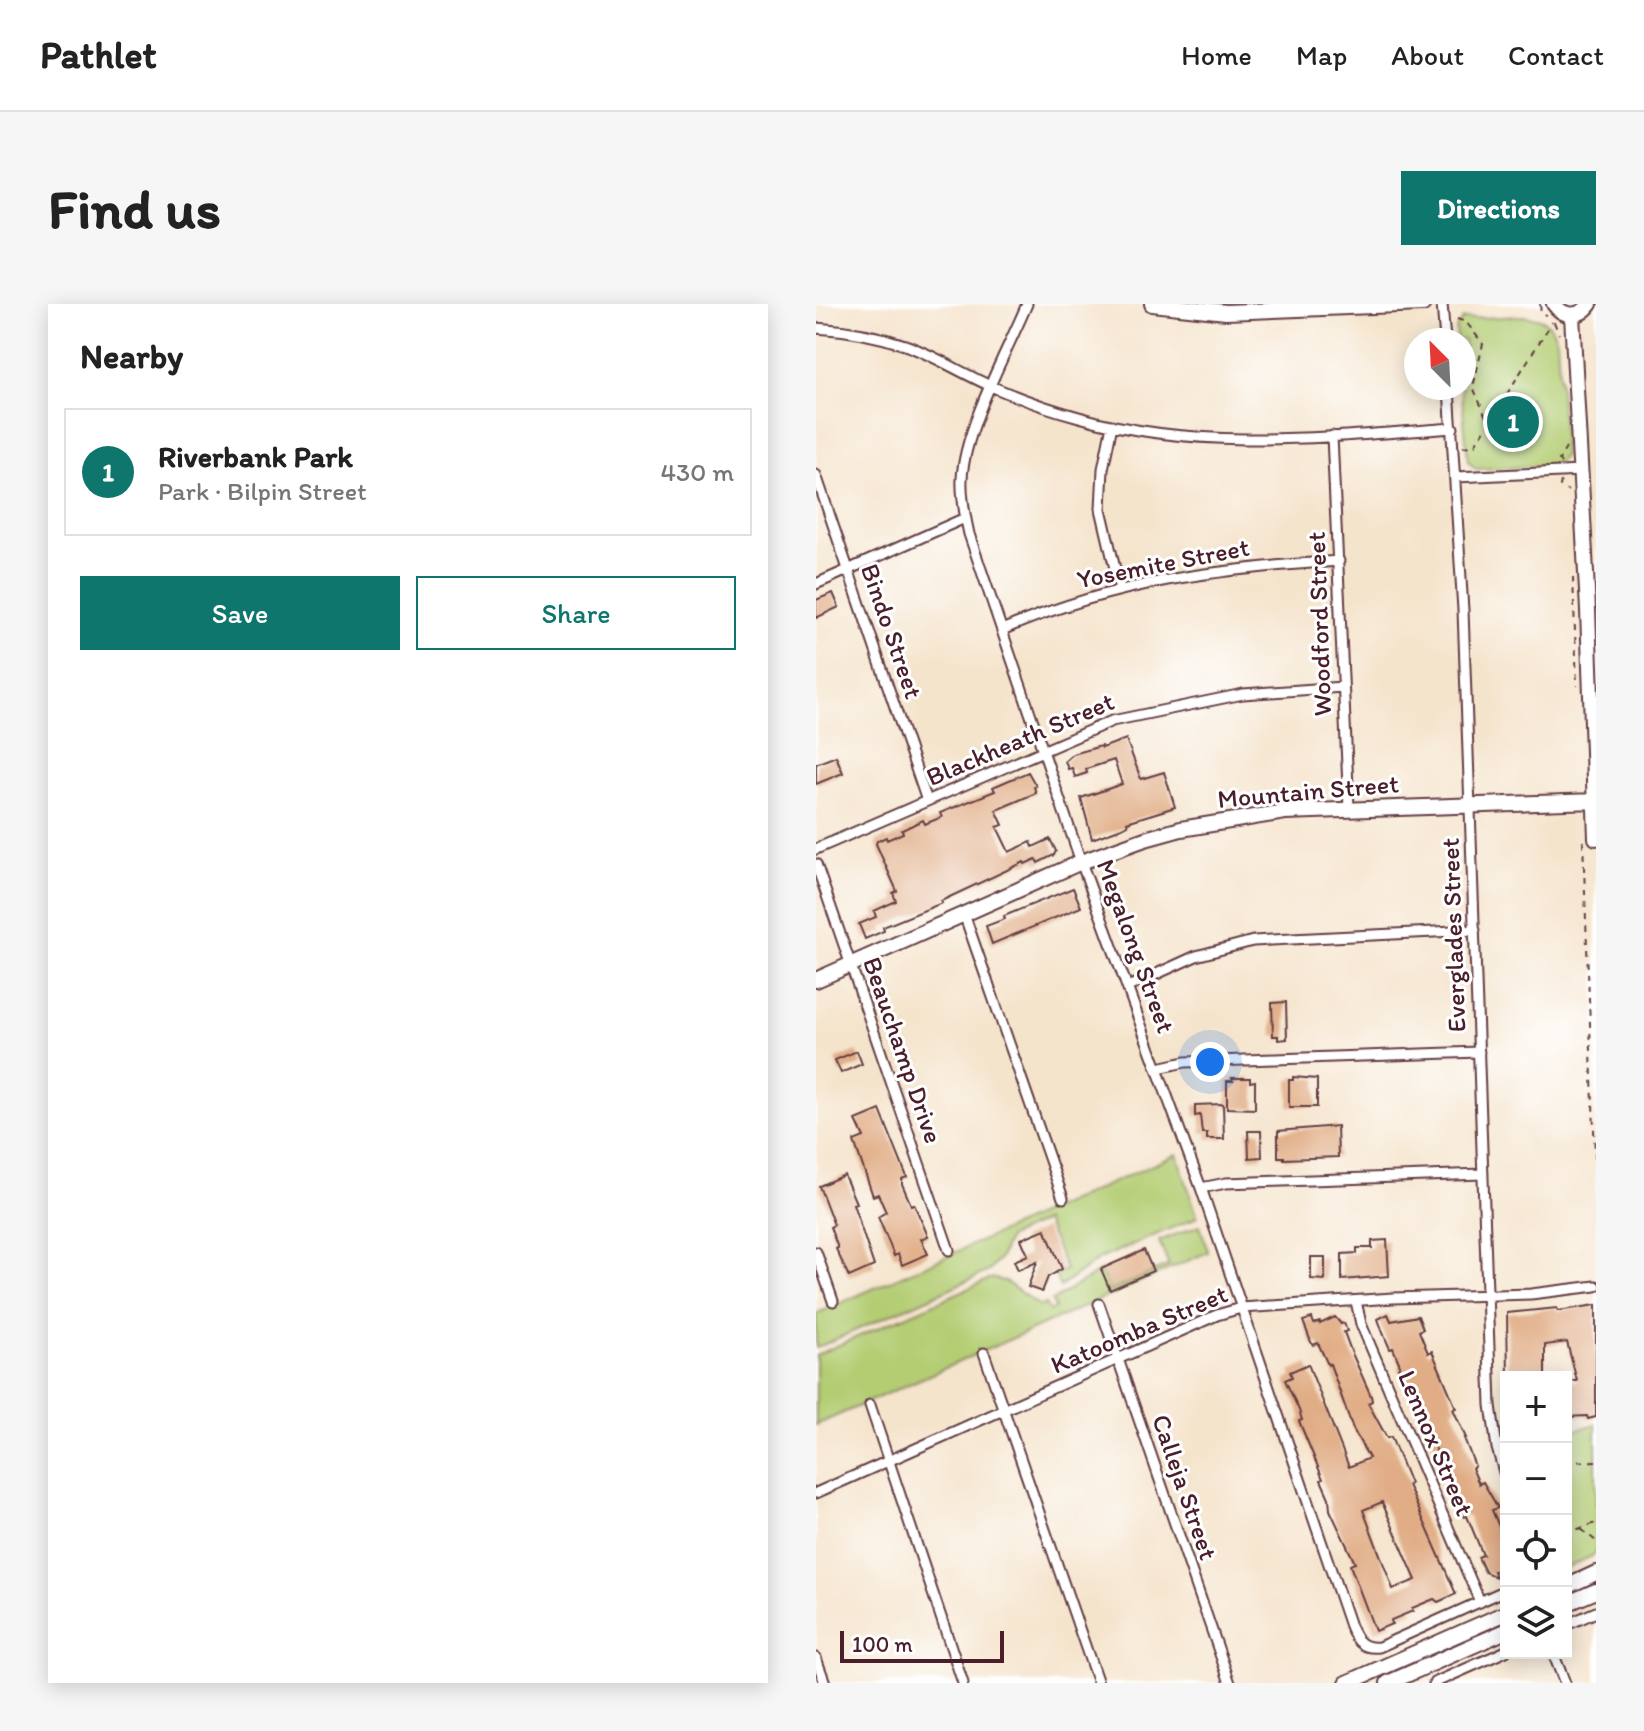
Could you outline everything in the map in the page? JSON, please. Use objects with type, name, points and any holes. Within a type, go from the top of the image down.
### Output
[{"type":"street","name":"Megalong Street","points":[[1027,304],[967,446],[962,477],[965,518],[1081,862],[1201,1188],[1354,1635],[1363,1645],[1379,1647],[1480,1602]]},
{"type":"street","points":[[1152,304],[1226,312],[1423,304]]},
{"type":"street","points":[[1442,304],[1444,328]]},
{"type":"street","points":[[1554,304],[1562,312],[1572,315],[1582,312],[1590,304]]},
{"type":"street","points":[[1572,315],[1592,610],[1596,838]]},
{"type":"street","points":[[816,328],[856,332],[903,344],[1035,404],[1154,433],[1204,438],[1332,436],[1453,428]]},
{"type":"street","name":"Everglades Street","points":[[1450,400],[1470,804],[1493,1426],[1500,1455]]},
{"type":"street","points":[[1112,425],[1103,469],[1101,509],[1120,590]]},
{"type":"street","name":"Woodford Street","points":[[1332,436],[1349,809]]},
{"type":"street","points":[[1456,477],[1581,471]]},
{"type":"street","name":"Bindo Street","points":[[816,475],[927,801]]},
{"type":"street","points":[[816,584],[965,518]]},
{"type":"street","name":"Yosemite Street","points":[[1002,630],[1068,604],[1120,590],[1226,569],[1339,561]]},
{"type":"street","name":"Blackheath Street","points":[[816,849],[1112,721],[1192,702],[1243,694],[1343,687]]},
{"type":"street","name":"Mountain Street","points":[[816,980],[1081,862],[1145,839],[1215,822],[1285,812],[1595,801]]},
{"type":"street","name":"Beauchamp Drive","points":[[816,864],[949,1250]]},
{"type":"street","points":[[964,914],[1063,1198]]},
{"type":"street","points":[[1128,987],[1196,956],[1253,941],[1475,930]]},
{"type":"street","points":[[1158,1068],[1185,1062],[1479,1052]]},
{"type":"street","points":[[1201,1188],[1226,1183],[1483,1174]]},
{"type":"street","points":[[816,1252],[833,1301]]},
{"type":"street","name":"Katoomba Street","points":[[816,1493],[1217,1315],[1241,1308],[1547,1293],[1596,1286]]},
{"type":"street","name":"Lennox Street","points":[[1356,1301],[1361,1324],[1480,1602]]},
{"type":"street","name":"Calleja Street","points":[[1099,1304],[1230,1683]]},
{"type":"street","points":[[984,1353],[1098,1683]]},
{"type":"street","points":[[870,1405],[963,1683]]},
{"type":"street","points":[[1572,1584],[1596,1573]]},
{"type":"street","points":[[1572,1601],[1596,1591]]},
{"type":"street","points":[[1480,1602],[1500,1593]]},
{"type":"street","points":[[1572,1622],[1596,1612]]},
{"type":"street","points":[[1347,1683],[1500,1616]]},
{"type":"street","points":[[1388,1683],[1500,1634]]},
{"type":"street","points":[[1434,1683],[1500,1654]]},
{"type":"street","points":[[816,1658],[825,1683]]},
{"type":"street","points":[[1555,1659],[1565,1683]]},
{"type":"path","points":[[1540,304],[1541,313],[1553,321],[1561,340]]},
{"type":"path","points":[[1457,319],[1466,322],[1483,344],[1473,387],[1489,424]]},
{"type":"path","points":[[1454,448],[1475,445],[1553,321]]},
{"type":"path","points":[[1567,445],[1559,460],[1560,486],[1567,490],[1569,497]]},
{"type":"path","points":[[1573,576],[1577,687]]},
{"type":"path","points":[[1583,828],[1596,1182]]},
{"type":"path","points":[[1572,1462],[1596,1461]]},
{"type":"path","points":[[1572,1531],[1596,1523]]},
{"type":"path","points":[[1580,1528],[1596,1541]]},
{"type":"green space","points":[[1522,316],[1545,321],[1552,328],[1557,340],[1564,455],[1556,465],[1476,469],[1468,461],[1462,400],[1476,400],[1476,328],[1456,328],[1463,319]]},
{"type":"green space","points":[[1177,1154],[1197,1216],[1193,1219],[1099,1259],[1060,1287],[1055,1275],[1066,1270],[1045,1221],[1009,1237],[999,1260],[989,1271],[816,1348],[816,1314]]},
{"type":"green space","points":[[1200,1225],[1208,1252],[816,1425],[816,1355],[992,1278],[1004,1281],[1040,1306],[1045,1304],[1050,1311],[1055,1308],[1052,1301],[1100,1271],[1110,1291],[1169,1265],[1159,1241]]},
{"type":"green space","points":[[1596,1424],[1596,1554],[1572,1565],[1572,1443],[1572,1431]]},
{"type":"building","points":[[833,593],[839,607],[816,618],[816,600]]},
{"type":"building","points":[[1126,739],[1141,779],[1164,772],[1175,807],[1127,822],[1128,825],[1122,828],[1092,839],[1081,798],[1122,784],[1114,760],[1086,769],[1087,773],[1075,777],[1065,761],[1073,754]]},
{"type":"building","points":[[836,756],[843,773],[816,784],[816,764]]},
{"type":"building","points":[[1028,772],[1036,786],[1036,793],[996,810],[1003,825],[997,827],[1009,852],[1031,842],[1033,847],[1050,839],[1056,851],[1054,855],[1038,863],[1036,859],[1024,862],[942,903],[883,927],[884,931],[865,939],[859,924],[876,917],[874,911],[896,901],[893,893],[897,891],[877,841],[903,833],[902,830],[923,820],[925,824],[942,817],[940,813],[995,791],[993,787]]},
{"type":"building","points":[[1073,888],[1081,907],[992,944],[986,926]]},
{"type":"building","points":[[1286,1002],[1287,1039],[1278,1040],[1278,1036],[1273,1036],[1272,1003]]},
{"type":"building","points":[[857,1051],[862,1064],[841,1073],[835,1060]]},
{"type":"building","points":[[1293,1077],[1317,1079],[1317,1107],[1289,1107],[1289,1080]]},
{"type":"building","points":[[1232,1078],[1255,1081],[1255,1109],[1227,1108],[1227,1081],[1233,1081]]},
{"type":"building","points":[[1223,1104],[1224,1139],[1207,1139],[1207,1133],[1202,1133],[1200,1115],[1195,1116],[1195,1105]]},
{"type":"building","points":[[880,1110],[907,1177],[902,1179],[902,1184],[928,1236],[921,1239],[928,1254],[902,1265],[898,1254],[894,1256],[878,1217],[886,1212],[878,1194],[873,1196],[854,1141],[864,1137],[856,1120]]},
{"type":"building","points":[[1337,1126],[1338,1157],[1278,1157],[1278,1131]]},
{"type":"building","points":[[1248,1131],[1261,1131],[1262,1157],[1249,1158]]},
{"type":"building","points":[[844,1175],[856,1203],[853,1204],[874,1266],[849,1277],[836,1249],[830,1227],[834,1225],[819,1186]]},
{"type":"building","points":[[1045,1229],[1062,1269],[1048,1277],[1042,1292],[1028,1287],[1037,1262],[1018,1270],[1014,1261],[1028,1255],[1021,1239]]},
{"type":"building","points":[[1387,1240],[1389,1276],[1342,1280],[1342,1254],[1357,1253],[1357,1248],[1372,1248],[1372,1241]]},
{"type":"building","points":[[1144,1250],[1153,1271],[1110,1290],[1101,1269]]},
{"type":"building","points":[[1311,1257],[1325,1257],[1325,1280],[1311,1279]]},
{"type":"building","points":[[1596,1305],[1596,1417],[1572,1417],[1572,1381],[1577,1381],[1567,1342],[1545,1345],[1545,1371],[1508,1371],[1507,1313],[1557,1308],[1558,1311]]},
{"type":"building","points":[[1388,1314],[1391,1321],[1418,1316],[1423,1329],[1419,1331],[1428,1353],[1432,1351],[1456,1408],[1453,1409],[1475,1466],[1472,1468],[1479,1484],[1483,1482],[1498,1508],[1492,1510],[1500,1529],[1500,1568],[1494,1571],[1496,1577],[1485,1572],[1478,1557],[1483,1555],[1467,1516],[1464,1517],[1378,1319]]},
{"type":"building","points":[[1335,1317],[1341,1324],[1344,1323],[1351,1351],[1371,1396],[1372,1401],[1368,1403],[1387,1438],[1391,1437],[1408,1485],[1456,1594],[1412,1608],[1413,1611],[1375,1631],[1350,1565],[1355,1563],[1330,1510],[1323,1479],[1285,1380],[1292,1377],[1290,1372],[1308,1364],[1349,1467],[1369,1458],[1353,1429],[1330,1364],[1318,1343],[1313,1345],[1311,1342],[1303,1321],[1312,1318],[1314,1324]],"holes":[[[1382,1502],[1416,1580],[1393,1589],[1363,1510]]]},
{"type":"place","name":"Riverbank Park","points":[[1513,422]]}]
